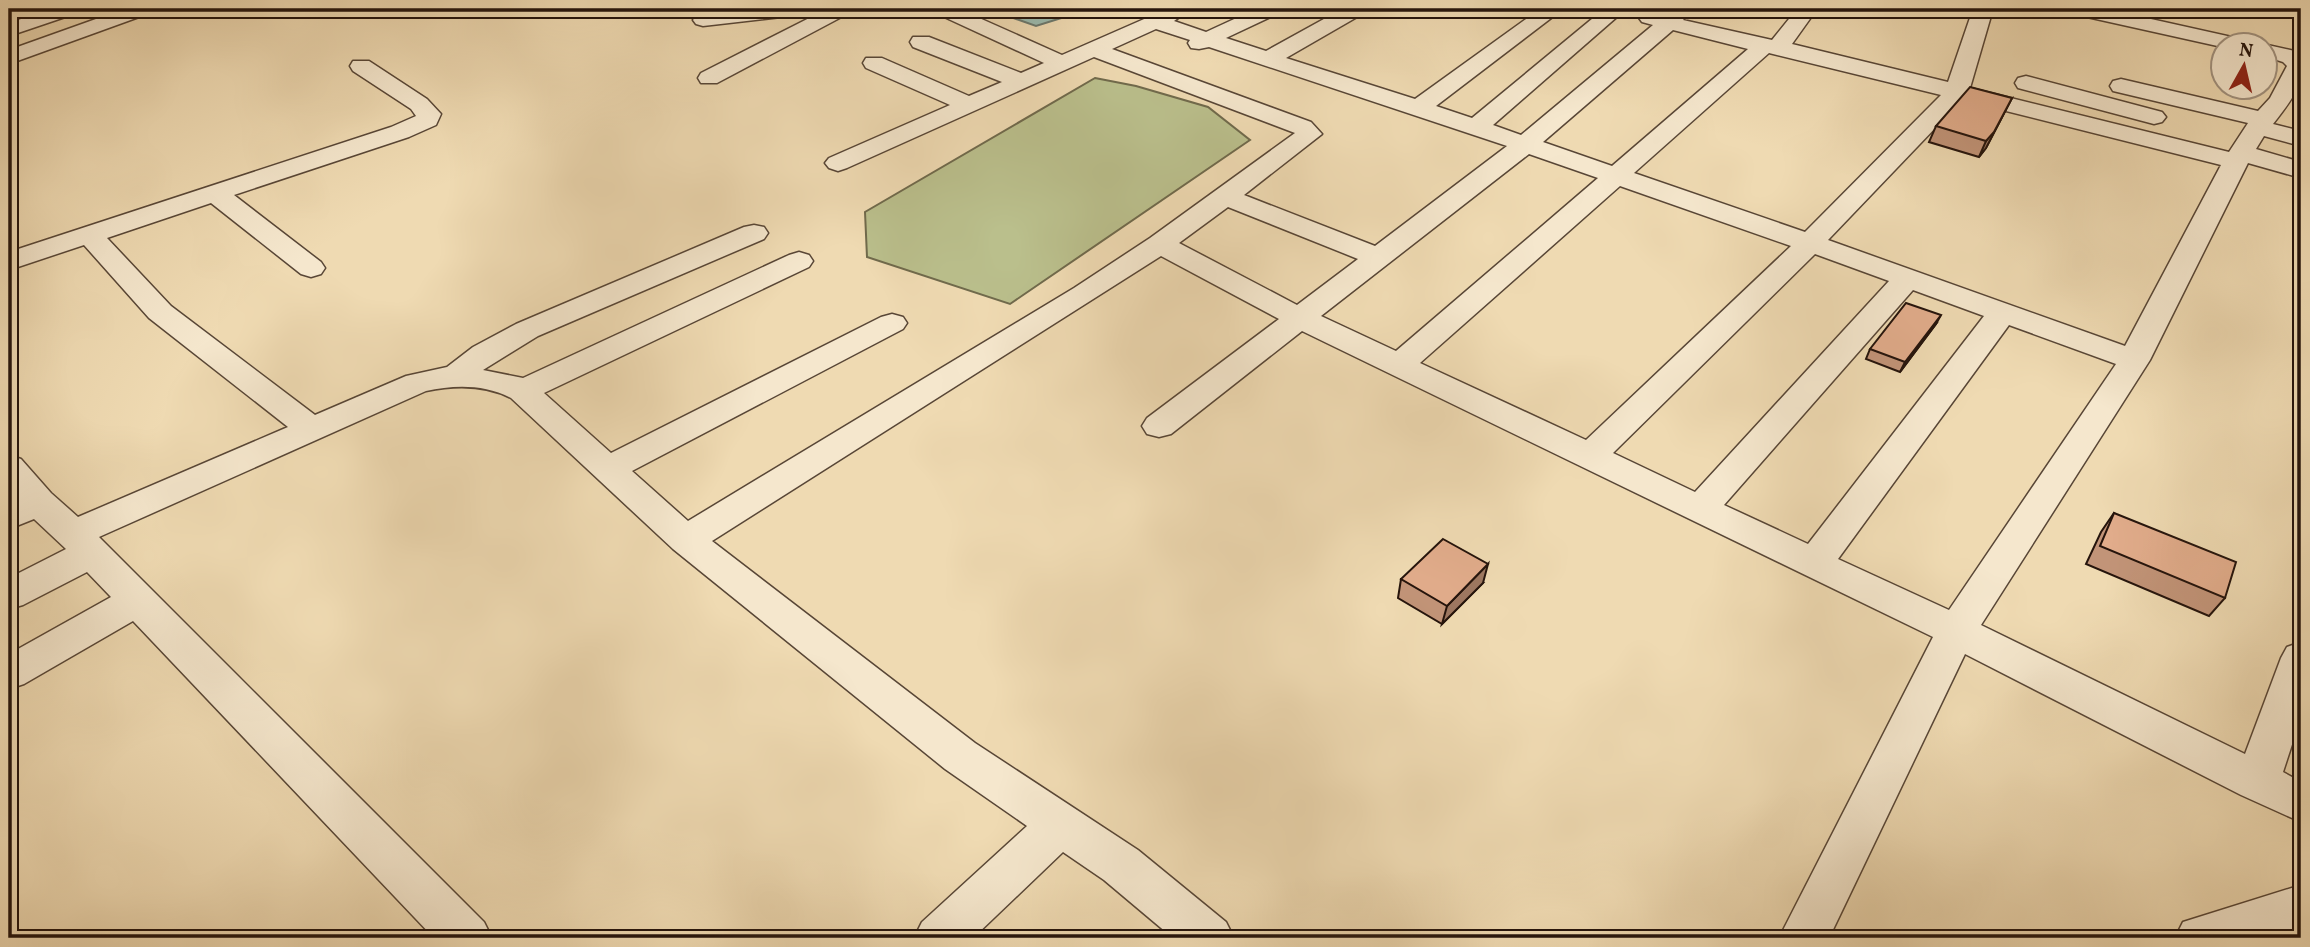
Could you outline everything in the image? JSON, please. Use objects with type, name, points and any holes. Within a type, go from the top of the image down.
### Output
[{"type":"street","points":[[9,30],[69,9]]},
{"type":"street","points":[[9,57],[143,9]]},
{"type":"street","points":[[799,9],[702,15],[710,87],[842,9]]},
{"type":"street","points":[[838,163],[1184,9]]},
{"type":"street","points":[[1146,69],[1272,9]]},
{"type":"street","points":[[1269,58],[1357,9]]},
{"type":"street","points":[[1417,109],[1553,9]]},
{"type":"street","points":[[1398,366],[1771,46],[1807,9]]},
{"type":"street","points":[[1589,457],[1810,243],[1957,92],[1969,46],[1983,9]]},
{"type":"street","points":[[2078,9],[2208,37]]},
{"type":"street","points":[[948,12],[1062,63]]},
{"type":"street","points":[[1476,127],[1606,12],[1675,16],[1771,46],[1957,92],[2261,130],[2301,170]]},
{"type":"street","points":[[1158,426],[1524,145],[1675,16]]},
{"type":"street","points":[[1155,22],[1476,127],[1810,243],[2134,360]]},
{"type":"street","points":[[921,42],[1021,81]]},
{"type":"street","points":[[686,540],[1084,294],[1160,244],[1309,138],[1310,132],[1302,127],[1092,49]]},
{"type":"street","points":[[1804,938],[1956,632],[2134,360],[2261,130],[2291,55]]},
{"type":"street","points":[[874,63],[968,104]]},
{"type":"street","points":[[9,261],[216,194],[427,120],[429,114],[419,104],[361,65]]},
{"type":"street","points":[[2035,75],[2301,139]]},
{"type":"street","points":[[216,194],[312,268]]},
{"type":"street","points":[[1224,196],[1379,257]]},
{"type":"street","points":[[457,376],[484,354],[517,335],[754,233]]},
{"type":"street","points":[[89,234],[160,312],[311,428]]},
{"type":"street","points":[[1160,244],[1300,318],[1956,632],[2301,803]]},
{"type":"street","points":[[522,391],[799,261]]},
{"type":"street","points":[[1700,509],[1908,278]]},
{"type":"street","points":[[1814,564],[2002,313]]},
{"type":"street","points":[[607,469],[892,323]]},
{"type":"street","points":[[9,595],[82,543],[311,428],[417,383],[457,376],[510,385],[522,391],[686,540],[961,756],[1121,865],[1209,938]]},
{"type":"street","points":[[9,467],[23,509],[82,543],[467,938]]},
{"type":"street","points":[[9,673],[138,600]]},
{"type":"street","points":[[2257,782],[2301,658]]},
{"type":"street","points":[[939,938],[1061,824]]},
{"type":"street","points":[[2200,938],[2301,907]]},
{"type":"green space","points":[[1095,78],[1136,86],[1208,107],[1250,140],[1010,304],[867,257],[865,212]]},
{"type":"shaded area","points":[[988,9],[1079,9],[1074,14],[1036,26]]},
{"type":"building","points":[[1970,87],[2012,98],[1994,132],[1986,141],[1936,126]]},
{"type":"building","points":[[1906,303],[1941,315],[1905,362],[1870,349]]},
{"type":"building","points":[[2114,513],[2236,562],[2225,598],[2100,546]]},
{"type":"building","points":[[1443,539],[1488,564],[1447,606],[1401,579]]}]
